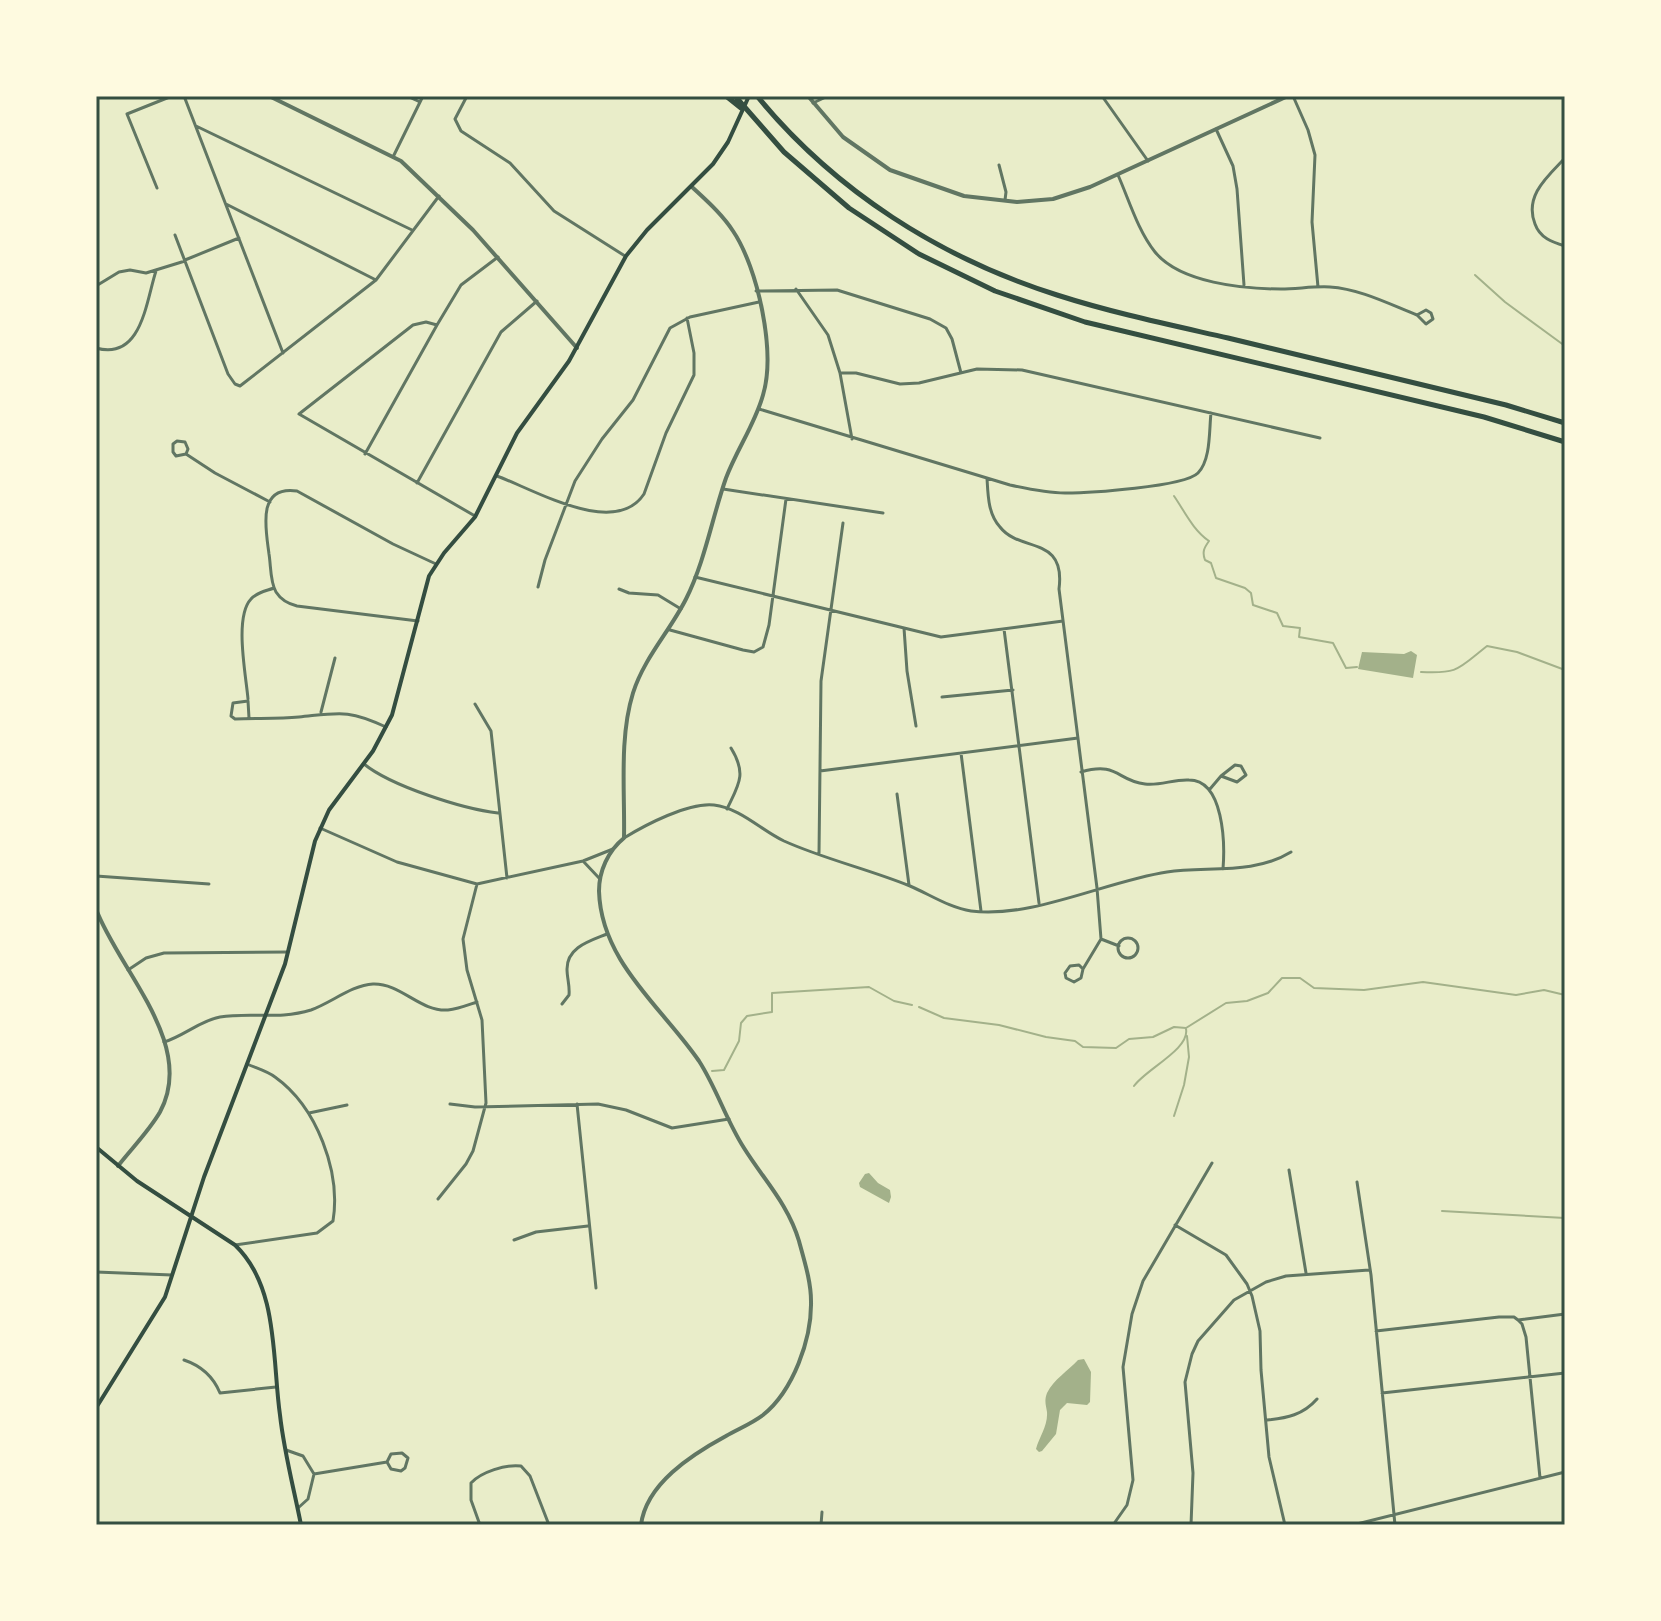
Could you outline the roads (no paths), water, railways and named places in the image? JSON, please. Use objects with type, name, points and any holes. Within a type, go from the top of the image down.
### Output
[{"type":"highway","points":[[726,96],[752,117]]},
{"type":"highway","points":[[735,96],[800,167],[857,214],[937,264],[1005,295],[1085,322],[1484,417],[1565,442]]},
{"type":"highway","points":[[757,96],[809,152],[865,199],[935,243],[1010,279],[1089,305],[1506,405],[1565,423]]},
{"type":"main road","points":[[96,1408],[98,1400],[156,1313],[172,1275],[289,952],[320,828],[386,727],[401,686],[429,576],[475,517],[517,433],[577,348],[626,256],[647,230],[716,161],[749,96]]},
{"type":"main road","points":[[96,1147],[137,1181],[235,1245],[257,1273],[264,1293],[286,1450],[301,1525]]},
{"type":"street","points":[[157,188],[127,114],[172,96]]},
{"type":"street","points":[[184,96],[283,353]]},
{"type":"street","points":[[269,96],[393,157],[421,177],[498,257],[577,348]]},
{"type":"street","points":[[407,96],[420,102]]},
{"type":"street","points":[[393,157],[423,96]]},
{"type":"street","points":[[467,96],[455,119],[461,131],[502,156],[554,211],[626,256]]},
{"type":"street","points":[[808,96],[843,137],[887,168],[951,192],[1005,202],[1057,198],[1118,175],[1290,96],[1308,130],[1315,155],[1312,222],[1318,288]]},
{"type":"street","points":[[813,103],[828,96]]},
{"type":"street","points":[[1102,96],[1148,161]]},
{"type":"street","points":[[196,126],[413,230]]},
{"type":"street","points":[[1216,129],[1233,166],[1244,286]]},
{"type":"street","points":[[1565,158],[1541,184],[1531,206],[1536,229],[1549,241],[1565,246]]},
{"type":"street","points":[[999,165],[1006,192],[1005,202]]},
{"type":"street","points":[[1118,175],[1143,232],[1163,260],[1187,275],[1244,286],[1353,290],[1417,315]]},
{"type":"street","points":[[624,838],[629,707],[645,664],[681,609],[695,577],[723,489],[766,384],[767,356],[759,302],[748,261],[734,233],[692,187]]},
{"type":"street","points":[[175,235],[228,374],[240,386],[376,280],[439,196]]},
{"type":"street","points":[[226,204],[376,280]]},
{"type":"street","points":[[96,286],[119,272],[156,271],[239,238]]},
{"type":"street","points":[[365,455],[461,285],[498,257]]},
{"type":"street","points":[[96,348],[114,350],[132,339],[144,313],[156,271]]},
{"type":"street","points":[[756,291],[796,289],[849,293],[939,323],[952,339],[961,373]]},
{"type":"street","points":[[796,289],[828,335],[840,373],[852,439]]},
{"type":"street","points":[[417,483],[501,332],[537,301]]},
{"type":"street","points":[[538,587],[575,481],[591,454],[633,400],[670,328],[687,318],[759,302]]},
{"type":"street","points":[[496,476],[587,511],[612,513],[632,507],[644,494],[666,433],[694,375],[694,353],[687,318]]},
{"type":"street","points":[[437,325],[426,322],[413,325],[299,414],[475,517]]},
{"type":"street","points":[[840,373],[856,373],[900,384],[919,383],[989,367],[1022,370],[1320,438]]},
{"type":"street","points":[[758,409],[1030,490],[1064,493],[1187,480],[1201,470],[1205,460],[1211,413]]},
{"type":"street","points":[[175,442],[185,442],[188,446],[186,454],[182,457],[174,454],[172,447],[175,442]]},
{"type":"street","points":[[186,454],[270,502]]},
{"type":"street","points":[[987,478],[989,503],[994,520],[1002,531],[1010,537],[1045,548],[1061,577],[1059,589],[1101,939],[1078,981],[1066,978],[1065,973],[1070,966],[1079,965],[1083,969]]},
{"type":"street","points":[[723,489],[883,513]]},
{"type":"street","points":[[418,621],[292,605],[283,600],[274,588],[265,521],[270,502],[285,491],[297,491],[436,564]]},
{"type":"street","points":[[669,629],[754,652],[766,643],[786,499]]},
{"type":"street","points":[[819,854],[821,681],[843,523]]},
{"type":"street","points":[[695,577],[941,637],[1063,621]]},
{"type":"street","points":[[249,718],[244,611],[253,597],[274,588]]},
{"type":"street","points":[[619,589],[629,593],[658,595],[681,609]]},
{"type":"street","points":[[904,628],[916,726]]},
{"type":"street","points":[[1004,629],[1039,904]]},
{"type":"street","points":[[321,713],[335,658]]},
{"type":"street","points":[[942,697],[1013,690]]},
{"type":"street","points":[[248,701],[233,703],[231,716],[235,719],[301,717],[321,713],[356,714],[386,727]]},
{"type":"street","points":[[475,704],[491,731],[507,878]]},
{"type":"street","points":[[819,771],[1078,738]]},
{"type":"street","points":[[727,809],[741,774],[739,761],[731,748]]},
{"type":"street","points":[[961,753],[981,911]]},
{"type":"street","points":[[364,764],[380,775],[455,805],[499,813]]},
{"type":"street","points":[[1210,789],[1221,776],[1235,765],[1241,766],[1246,775],[1237,782],[1221,776]]},
{"type":"street","points":[[1081,772],[1094,768],[1111,769],[1149,785],[1191,779],[1201,782],[1215,797],[1221,823],[1223,869]]},
{"type":"street","points":[[897,794],[909,886]]},
{"type":"street","points":[[641,1525],[647,1501],[657,1487],[709,1446],[755,1421],[778,1400],[797,1364],[808,1328],[810,1291],[792,1219],[778,1194],[745,1150],[699,1062],[627,970],[607,934],[600,881],[613,849],[624,838],[692,807],[711,805],[727,809],[782,840],[968,910],[981,911],[1016,910],[1167,872],[1258,864],[1291,852]]},
{"type":"street","points":[[320,828],[397,862],[477,884],[583,861],[613,849]]},
{"type":"street","points":[[583,861],[600,881]]},
{"type":"street","points":[[96,876],[209,884]]},
{"type":"street","points":[[438,1199],[466,1164],[485,1106],[482,1020],[467,970],[463,939],[477,884]]},
{"type":"street","points":[[96,909],[111,944],[151,1009],[164,1042],[168,1082],[164,1103],[155,1119],[118,1166]]},
{"type":"street","points":[[562,1004],[569,995],[567,965],[570,956],[581,945],[607,934]]},
{"type":"street","points":[[1101,939],[1119,946]]},
{"type":"street","points":[[1125,939],[1130,939],[1137,945],[1138,951],[1134,957],[1127,958],[1119,953],[1119,946],[1125,939]]},
{"type":"street","points":[[128,970],[146,958],[164,953],[289,952]]},
{"type":"street","points":[[164,1042],[212,1019],[223,1016],[284,1016],[313,1009],[373,984],[401,991],[445,1011],[477,1002]]},
{"type":"street","points":[[235,1245],[317,1233],[333,1221],[335,1208],[332,1182],[309,1113],[275,1077],[247,1064]]},
{"type":"street","points":[[450,1104],[612,1106],[672,1128],[729,1119]]},
{"type":"street","points":[[577,1104],[596,1288]]},
{"type":"street","points":[[309,1113],[347,1105]]},
{"type":"street","points":[[1113,1525],[1127,1505],[1133,1480],[1123,1367],[1127,1332],[1143,1281],[1212,1163]]},
{"type":"street","points":[[1289,1170],[1306,1274]]},
{"type":"street","points":[[1357,1182],[1376,1331],[1395,1525]]},
{"type":"street","points":[[1175,1225],[1226,1255],[1250,1290],[1260,1331],[1269,1457],[1285,1525]]},
{"type":"street","points":[[514,1240],[536,1232],[588,1226]]},
{"type":"street","points":[[1191,1525],[1193,1473],[1185,1398],[1187,1369],[1198,1341],[1234,1300],[1276,1279],[1369,1270]]},
{"type":"street","points":[[96,1272],[172,1275]]},
{"type":"street","points":[[1518,1320],[1565,1314]]},
{"type":"street","points":[[1376,1331],[1499,1317],[1518,1320],[1526,1337],[1540,1478]]},
{"type":"street","points":[[184,1360],[207,1372],[215,1380],[220,1393],[276,1387]]},
{"type":"street","points":[[1382,1393],[1565,1373]]},
{"type":"street","points":[[1265,1420],[1299,1414],[1317,1399]]},
{"type":"street","points":[[286,1450],[303,1456],[314,1474],[308,1499],[298,1508]]},
{"type":"street","points":[[395,1453],[402,1453],[408,1458],[401,1471],[391,1469],[387,1462],[395,1453]]},
{"type":"street","points":[[314,1474],[387,1462]]},
{"type":"street","points":[[480,1525],[471,1500],[471,1483],[479,1476],[515,1465],[521,1466],[530,1476],[549,1525]]},
{"type":"street","points":[[1353,1525],[1565,1472]]},
{"type":"street","points":[[821,1525],[822,1512]]},
{"type":"waterway","points":[[1475,275],[1505,302],[1565,346]]},
{"type":"waterway","points":[[1174,496],[1194,526],[1209,541],[1204,557],[1211,563],[1216,578],[1245,588],[1251,593],[1253,605],[1277,613],[1283,626],[1300,628],[1299,637],[1333,643],[1346,668],[1357,667]]},
{"type":"waterway","points":[[1421,672],[1451,671],[1487,646],[1517,652],[1565,670]]},
{"type":"waterway","points":[[919,1007],[944,1018],[999,1025],[1075,1041],[1083,1047],[1116,1048],[1129,1039],[1153,1037],[1174,1027],[1186,1028],[1226,1003],[1247,1001],[1268,993],[1282,978],[1300,978],[1314,988],[1364,990],[1423,982],[1516,995],[1544,990],[1565,995]]},
{"type":"waterway","points":[[712,1071],[724,1070],[739,1041],[741,1023],[747,1016],[772,1012],[772,993],[869,987],[894,1001],[912,1005]]},
{"type":"waterway","points":[[1134,1086],[1181,1044],[1186,1029]]},
{"type":"waterway","points":[[1174,1116],[1189,1057],[1187,1036]]},
{"type":"waterway","points":[[1442,1211],[1565,1218]]}]
